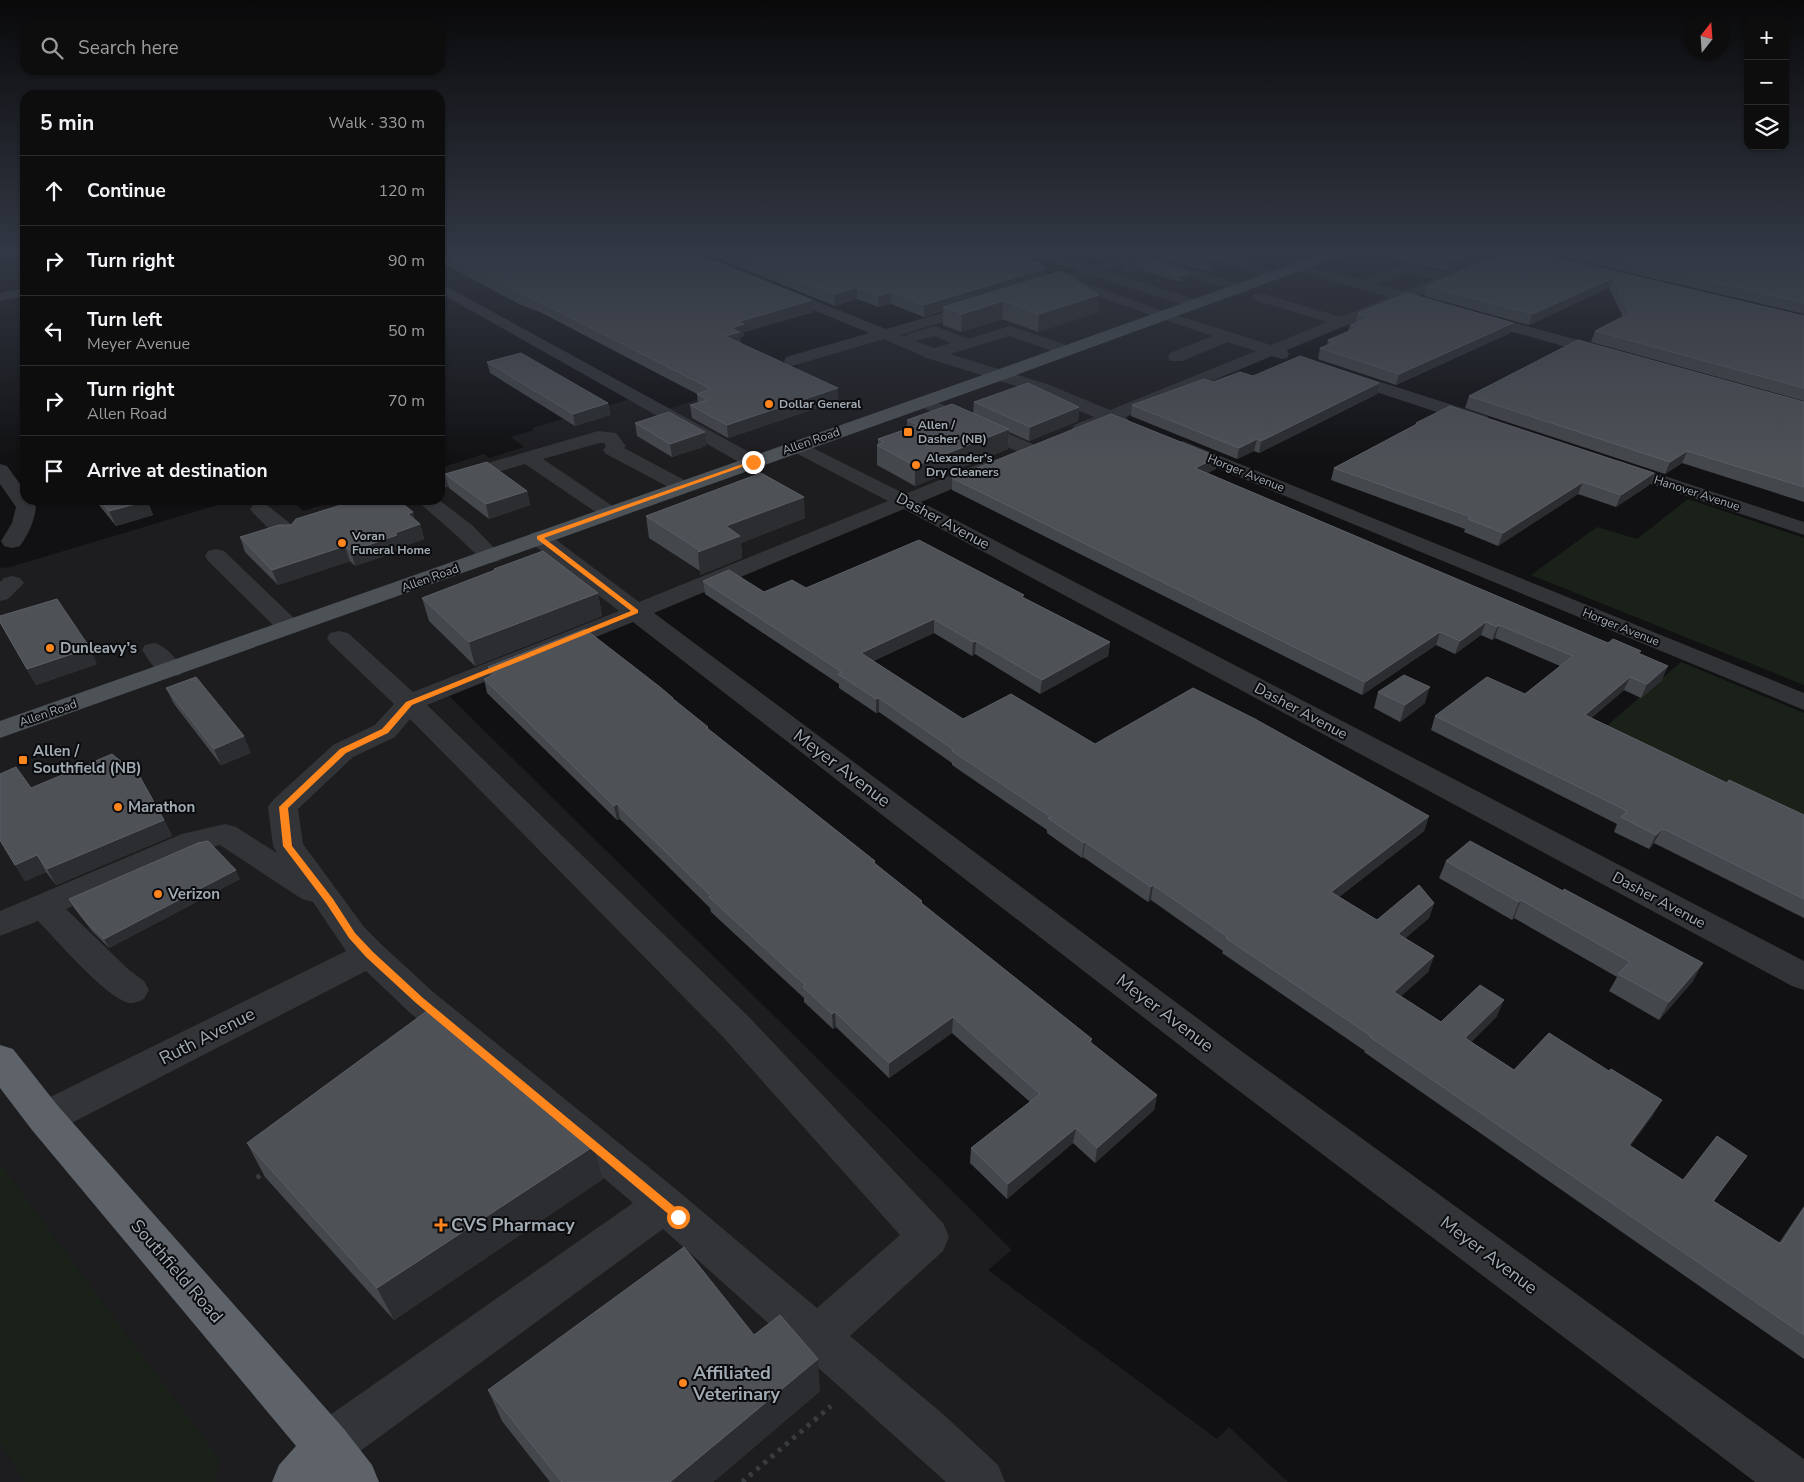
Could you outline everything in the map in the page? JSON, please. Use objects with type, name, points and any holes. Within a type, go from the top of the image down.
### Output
[{"type":"highway","name":"Southfield Road","points":[[0,1060],[45,1118],[327,1446],[355,1482]]},
{"type":"highway","points":[[296,1482],[327,1446]]},
{"type":"main road","name":"Allen Road","points":[[0,730],[999,376],[1146,321]]},
{"type":"street","points":[[503,321],[753,462]]},
{"type":"street","points":[[850,321],[881,334],[902,340],[933,354],[1041,388],[1137,428]]},
{"type":"street","points":[[902,340],[945,321]]},
{"type":"street","points":[[1182,321],[1300,360]]},
{"type":"street","points":[[1493,321],[1623,358]]},
{"type":"street","points":[[317,902],[288,846],[283,807],[343,751],[385,731],[409,703],[1343,322]]},
{"type":"street","points":[[792,361],[881,334],[928,328],[967,344]]},
{"type":"street","points":[[933,354],[1010,331],[1066,351]]},
{"type":"street","points":[[1176,357],[1227,336]]},
{"type":"street","points":[[1328,370],[1496,426]]},
{"type":"street","points":[[925,402],[1048,442]]},
{"type":"street","points":[[445,482],[598,436],[608,437],[616,446],[614,450],[683,487]]},
{"type":"street","name":"Horger Avenue","points":[[1165,440],[1804,702]]},
{"type":"street","name":"Dasher Avenue","points":[[797,446],[904,500],[1804,977]]},
{"type":"street","points":[[527,457],[610,513]]},
{"type":"street","name":"Hanover Avenue","points":[[1599,460],[1804,529]]},
{"type":"street","points":[[0,470],[20,498]]},
{"type":"street","points":[[12,541],[23,523],[26,507],[25,505]]},
{"type":"street","points":[[432,505],[464,530],[491,556]]},
{"type":"street","points":[[260,509],[288,533]]},
{"type":"street","name":"Meyer Avenue","points":[[540,538],[1231,1064],[1795,1482]]},
{"type":"street","points":[[216,556],[289,627]]},
{"type":"street","points":[[339,638],[409,703],[736,1026],[928,1237],[816,1338]]},
{"type":"street","points":[[154,650],[171,670]]},
{"type":"street","points":[[0,924],[193,841],[225,834],[247,848],[317,902],[420,1001],[664,1204],[816,1338],[926,1431],[981,1482]]},
{"type":"street","points":[[42,905],[116,978],[132,990]]},
{"type":"street","name":"Ruth Avenue","points":[[45,1118],[370,954]]},
{"type":"street","points":[[327,1446],[664,1204]]},
{"type":"path","points":[[257,1178],[269,1164]]},
{"type":"path","points":[[742,1482],[831,1406]]},
{"type":"shaded area","points":[[932,321],[1343,321],[443,690],[1012,1250],[988,1270],[1217,1439],[1229,1427],[1288,1482],[0,1482],[0,568],[10,567],[217,505],[296,505],[303,511],[323,505],[445,505],[445,466],[484,454],[489,458],[524,447],[511,437],[534,430],[532,428],[637,397],[662,411],[800,366],[792,361]]},
{"type":"shaded area","points":[[1688,499],[1804,538],[1804,685],[1531,575],[1597,527],[1637,539]]},
{"type":"shaded area","points":[[1681,662],[1804,713],[1804,817],[1603,729]]},
{"type":"shaded area","points":[[0,1164],[219,1459],[215,1482],[25,1482],[0,1442]]},
{"type":"building","points":[[578,321],[741,321],[738,322],[744,324],[731,328],[740,332],[725,336],[838,388],[727,425],[690,405],[708,400],[697,394],[711,389]]},
{"type":"building","points":[[1359,321],[1506,321],[1513,323],[1399,374],[1320,348],[1335,342],[1328,340],[1359,327],[1350,325]]},
{"type":"building","points":[[1614,321],[1804,321],[1804,388],[1595,331]]},
{"type":"building","points":[[1578,340],[1804,402],[1804,487],[1687,451],[1670,462],[1469,396]]},
{"type":"building","points":[[521,353],[608,403],[573,414],[487,362]]},
{"type":"building","points":[[1300,356],[1379,383],[1261,441],[1257,439],[1239,448],[1132,405],[1204,379],[1213,382],[1240,372],[1253,376]]},
{"type":"building","points":[[1028,383],[1079,407],[1030,427],[974,402]]},
{"type":"building","points":[[952,404],[1009,429],[915,466],[877,445],[884,442],[878,439],[918,425],[907,420]]},
{"type":"building","points":[[1450,406],[1654,473],[1621,495],[1583,482],[1503,533],[1468,519],[1471,517],[1334,468]]},
{"type":"building","points":[[669,412],[705,432],[670,444],[635,423]]},
{"type":"building","points":[[1111,414],[1218,457],[1195,468],[1608,643],[1613,639],[1641,651],[1638,653],[1668,666],[1647,684],[1630,677],[1585,715],[1727,783],[1729,780],[1804,815],[1804,899],[1666,830],[1662,829],[1656,835],[1621,817],[1627,811],[1435,716],[1487,677],[1525,694],[1573,656],[1499,625],[1497,627],[1486,622],[1460,641],[1440,632],[1365,682],[952,478]]},
{"type":"building","points":[[487,462],[527,491],[486,504],[445,474]]},
{"type":"building","points":[[761,473],[804,497],[726,526],[740,536],[698,552],[699,550],[646,516]]},
{"type":"building","points":[[104,505],[132,505],[109,511]]},
{"type":"building","name":"Voran Funeral Home","points":[[341,505],[404,505],[413,512],[408,514],[420,524],[395,533],[397,535],[351,551],[345,546],[272,570],[240,537],[279,525],[291,525],[296,519]]},
{"type":"building","points":[[919,540],[1024,595],[1022,597],[1110,642],[1042,680],[934,619],[861,653],[963,719],[1011,694],[1095,744],[1193,688],[1255,719],[1429,816],[1331,892],[1377,920],[1419,885],[1434,903],[1398,934],[1434,956],[1394,992],[1441,1022],[1480,985],[1504,1000],[1465,1038],[1514,1070],[1549,1033],[1609,1071],[1611,1069],[1662,1100],[1629,1145],[1683,1180],[1717,1136],[1747,1156],[1713,1201],[1781,1244],[1804,1208],[1804,1335],[1226,938],[1228,937],[1153,885],[1151,887],[1084,843],[1048,818],[1051,817],[952,751],[954,750],[879,698],[876,699],[838,674],[842,672],[703,581],[729,570],[764,592],[792,580],[806,588]]},
{"type":"building","points":[[543,551],[598,593],[469,642],[422,598],[494,569]]},
{"type":"building","name":"Dunleavy’s","points":[[57,599],[90,648],[27,669],[0,622],[0,616]]},
{"type":"building","points":[[585,629],[660,687],[707,728],[875,861],[873,862],[922,901],[920,902],[1092,1039],[1089,1041],[1157,1095],[1097,1148],[1076,1128],[1008,1184],[971,1148],[1040,1094],[953,1017],[889,1063],[835,1012],[832,1014],[803,987],[805,985],[709,897],[711,896],[617,804],[614,806],[484,679],[495,674],[488,667]]},
{"type":"building","points":[[1404,675],[1430,687],[1405,705],[1378,692]]},
{"type":"building","points":[[196,677],[244,736],[214,749],[166,688]]},
{"type":"building","points":[[112,754],[140,777],[164,820],[47,869],[37,855],[15,865],[0,840],[0,774],[16,767],[31,788]]},
{"type":"building","name":"Verizon","points":[[208,841],[236,870],[104,939],[87,923],[69,899],[198,843]]},
{"type":"building","points":[[1470,841],[1703,963],[1669,1002],[1618,974],[1630,962],[1521,900],[1519,902],[1446,861]]},
{"type":"building","name":"CVS Pharmacy","points":[[427,1011],[594,1146],[377,1288],[247,1143]]},
{"type":"building","name":"Affiliated Veterinary","points":[[684,1247],[754,1335],[780,1315],[818,1359],[670,1482],[562,1482],[488,1390]]},
{"type":"place","name":"Dollar General","points":[[769,404]]},
{"type":"place","name":"Allen / Dasher (NB)","points":[[908,432]]},
{"type":"place","name":"Alexander’s Dry Cleaners","points":[[916,465]]},
{"type":"place","name":"Voran Funeral Home","points":[[342,543]]},
{"type":"place","name":"Dunleavy’s","points":[[50,648]]},
{"type":"place","name":"Allen / Southfield (NB)","points":[[23,760]]},
{"type":"place","name":"Marathon","points":[[118,807]]},
{"type":"place","name":"Verizon","points":[[158,894]]},
{"type":"place","name":"CVS Pharmacy","points":[[441,1225]]},
{"type":"place","name":"Affiliated Veterinary","points":[[683,1383]]},
{"type":"route","points":[[678,1217],[420,1001],[352,936],[329,901],[288,846],[283,807],[343,751],[385,731],[409,703],[636,612],[573,561],[540,538],[753,462]]}]
